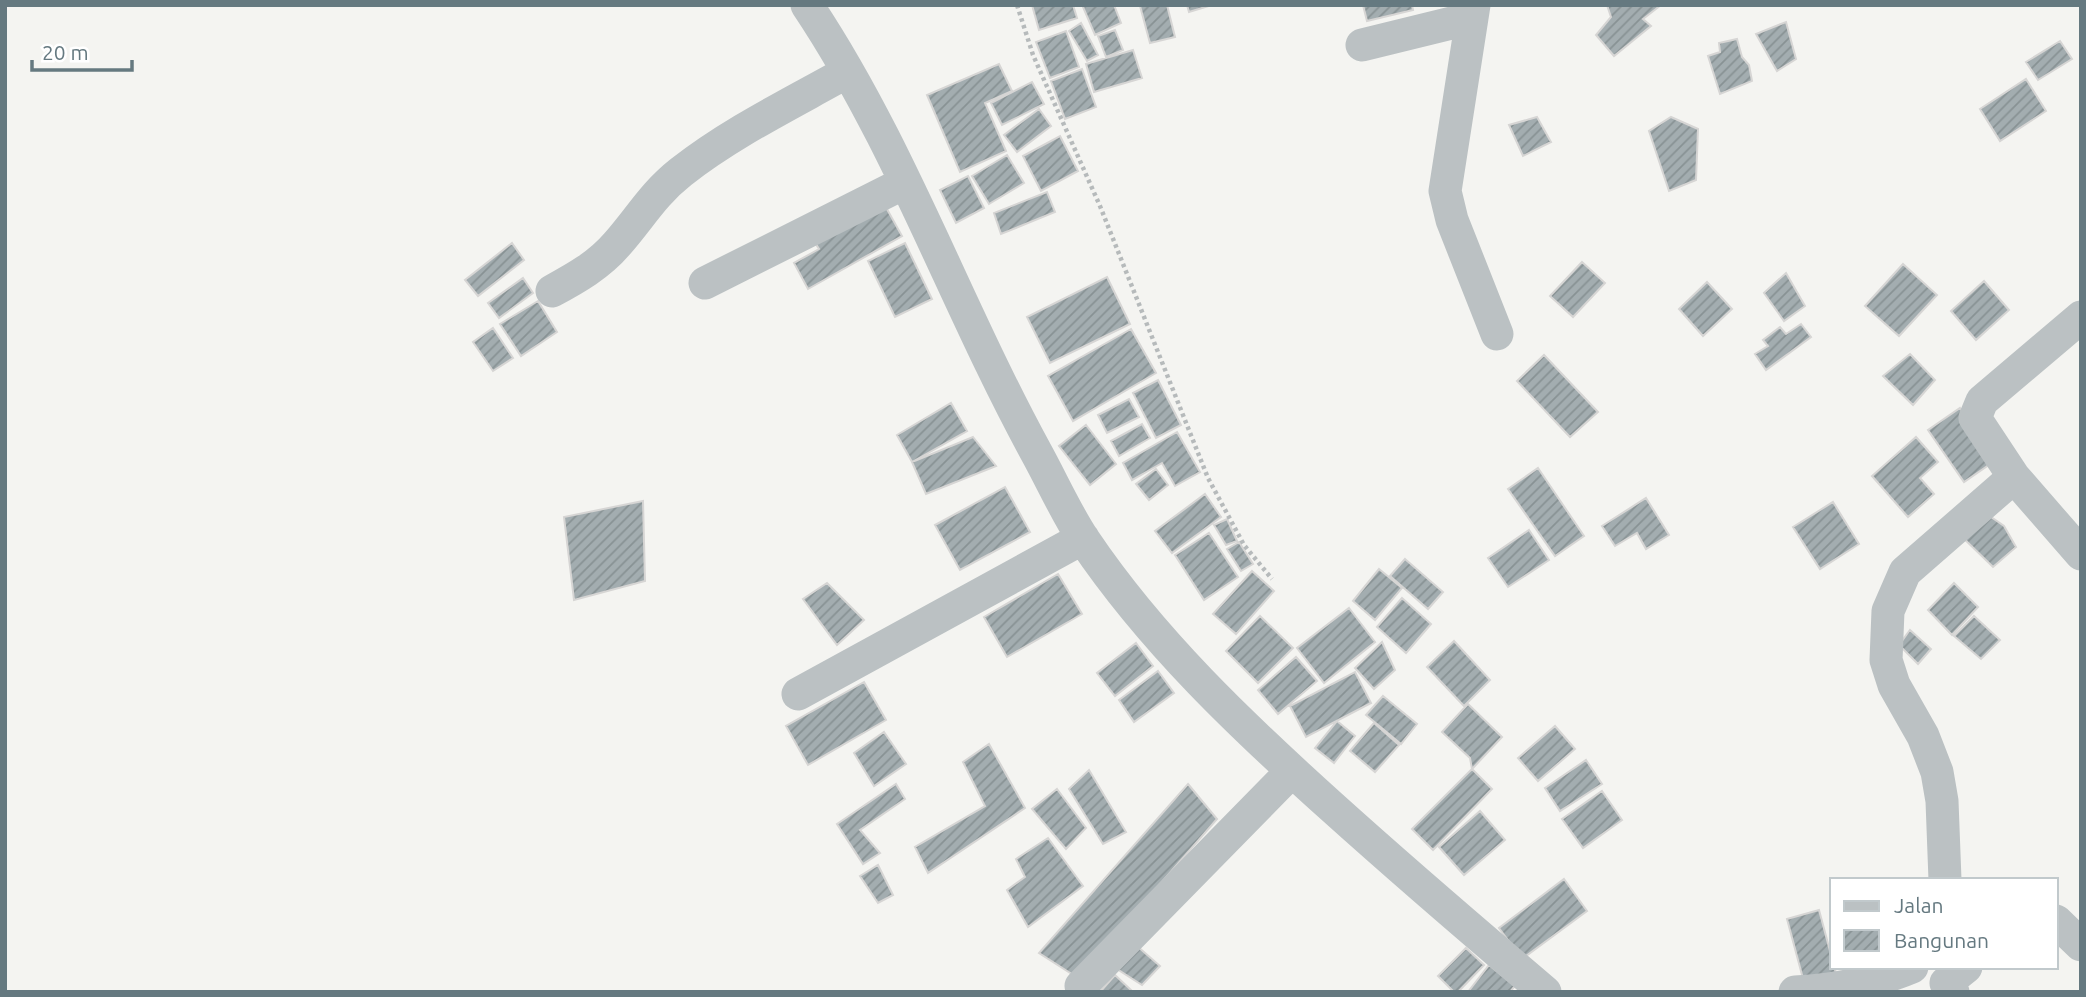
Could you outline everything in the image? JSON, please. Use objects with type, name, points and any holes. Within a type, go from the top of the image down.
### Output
[{"type":"street","points":[[807,5],[847,72],[904,183],[980,345],[1083,538],[1165,643],[1292,771],[1430,895],[1545,992]]},
{"type":"street","points":[[1363,45],[1473,12],[1445,191],[1456,230],[1497,334]]},
{"type":"street","points":[[552,291],[587,272],[617,244],[652,197],[683,171],[740,133],[847,72]]},
{"type":"street","points":[[705,283],[904,183]]},
{"type":"street","points":[[2081,317],[2013,373],[1976,410],[1976,423],[2014,477],[2081,554]]},
{"type":"street","points":[[1945,878],[1942,801],[1937,772],[1923,736],[1894,685],[1886,660],[1888,611],[1895,589],[1905,572],[2014,477]]},
{"type":"street","points":[[798,694],[1083,538]]},
{"type":"street","points":[[1081,986],[1292,771]]},
{"type":"street","points":[[2058,923],[2081,945]]},
{"type":"street","points":[[1795,992],[1826,990],[1886,978],[1907,969]]},
{"type":"street","points":[[1953,992],[1946,983],[1964,969]]},
{"type":"path","points":[[1017,5],[1033,55],[1096,196],[1208,478],[1244,545],[1272,579]]},
{"type":"building","points":[[1032,5],[1073,5],[1077,18],[1039,30]]},
{"type":"building","points":[[1114,5],[1121,23],[1095,35],[1083,7]]},
{"type":"building","points":[[1167,5],[1175,37],[1150,43],[1140,6]]},
{"type":"building","points":[[1187,5],[1212,5],[1189,12]]},
{"type":"building","points":[[1363,5],[1412,5],[1413,10],[1367,21]]},
{"type":"building","points":[[1607,5],[1661,5],[1643,19],[1651,26],[1614,56],[1596,35],[1611,17]]},
{"type":"building","points":[[1786,22],[1796,59],[1777,71],[1756,34]]},
{"type":"building","points":[[1081,23],[1098,55],[1087,61],[1069,31]]},
{"type":"building","points":[[1115,30],[1123,50],[1106,57],[1098,36]]},
{"type":"building","points":[[1066,31],[1079,67],[1050,78],[1036,42]]},
{"type":"building","points":[[1737,39],[1742,57],[1749,65],[1752,81],[1720,94],[1708,56],[1720,52],[1719,43]]},
{"type":"building","points":[[2060,41],[2072,59],[2038,80],[2026,62]]},
{"type":"building","points":[[1133,50],[1142,78],[1094,92],[1086,64]]},
{"type":"building","points":[[999,64],[1012,91],[985,103],[1006,151],[960,172],[927,95]]},
{"type":"building","points":[[1082,69],[1096,107],[1065,119],[1051,81]]},
{"type":"building","points":[[2026,79],[2046,111],[2000,141],[1980,109]]},
{"type":"building","points":[[1032,82],[1044,104],[1002,125],[991,103]]},
{"type":"building","points":[[1039,109],[1051,126],[1017,152],[1004,135]]},
{"type":"building","points":[[1537,117],[1551,142],[1523,156],[1509,125]]},
{"type":"building","points":[[1671,117],[1698,129],[1696,180],[1669,191],[1649,131]]},
{"type":"building","points":[[1060,136],[1078,171],[1041,191],[1023,156]]},
{"type":"building","points":[[1007,155],[1024,183],[989,204],[972,176]]},
{"type":"building","points":[[968,176],[984,208],[956,223],[940,190]]},
{"type":"building","points":[[1047,192],[1055,212],[1001,234],[994,213]]},
{"type":"building","points":[[883,202],[902,236],[808,289],[794,263],[819,249],[814,241]]},
{"type":"building","points":[[512,243],[524,260],[478,296],[465,280]]},
{"type":"building","points":[[905,243],[932,299],[895,317],[868,261]]},
{"type":"building","points":[[1582,262],[1605,283],[1573,317],[1550,296]]},
{"type":"building","points":[[1903,264],[1937,295],[1899,336],[1865,306]]},
{"type":"building","points":[[1786,273],[1805,306],[1784,321],[1764,293]]},
{"type":"building","points":[[1107,277],[1130,324],[1050,363],[1027,317]]},
{"type":"building","points":[[523,278],[533,293],[499,318],[488,303]]},
{"type":"building","points":[[1984,281],[2009,310],[1976,340],[1951,311]]},
{"type":"building","points":[[1707,282],[1732,309],[1703,336],[1679,309]]},
{"type":"building","points":[[538,301],[557,332],[521,356],[500,324]]},
{"type":"building","points":[[1801,324],[1811,337],[1766,370],[1755,354],[1768,346],[1763,340],[1780,327],[1786,334]]},
{"type":"building","points":[[493,328],[513,358],[493,371],[473,342]]},
{"type":"building","points":[[1131,329],[1156,373],[1073,421],[1048,376]]},
{"type":"building","points":[[1910,354],[1935,380],[1913,405],[1883,376]]},
{"type":"building","points":[[1544,355],[1598,412],[1570,437],[1517,381]]},
{"type":"building","points":[[1158,380],[1181,425],[1156,438],[1133,393]]},
{"type":"building","points":[[1129,399],[1139,417],[1107,433],[1098,415]]},
{"type":"building","points":[[951,403],[967,431],[912,462],[897,435]]},
{"type":"building","points":[[1960,408],[1996,460],[1964,482],[1928,430]]},
{"type":"building","points":[[1142,424],[1150,438],[1119,456],[1111,441]]},
{"type":"building","points":[[1086,425],[1116,464],[1090,485],[1059,446]]},
{"type":"building","points":[[1177,432],[1200,472],[1175,486],[1162,463],[1132,480],[1123,463]]},
{"type":"building","points":[[973,437],[996,466],[926,494],[912,462]]},
{"type":"building","points":[[1916,437],[1938,462],[1920,478],[1934,494],[1908,517],[1872,476]]},
{"type":"building","points":[[1538,468],[1584,536],[1555,556],[1508,489]]},
{"type":"building","points":[[1156,469],[1168,485],[1149,500],[1136,484]]},
{"type":"building","points":[[1005,487],[1030,532],[960,570],[935,525]]},
{"type":"building","points":[[1205,494],[1221,517],[1172,553],[1155,531]]},
{"type":"building","points":[[1646,498],[1669,535],[1646,549],[1637,533],[1615,546],[1602,526]]},
{"type":"building","points":[[643,501],[645,581],[574,600],[564,517]]},
{"type":"building","points":[[1833,502],[1859,544],[1820,569],[1793,527]]},
{"type":"building","points":[[1981,510],[2004,526],[2016,547],[1993,567],[1958,533]]},
{"type":"building","points":[[1227,519],[1237,541],[1226,545],[1214,525]]},
{"type":"building","points":[[1529,530],[1549,560],[1508,587],[1488,558]]},
{"type":"building","points":[[1209,533],[1238,577],[1204,600],[1175,555]]},
{"type":"building","points":[[1239,542],[1253,564],[1241,571],[1227,549]]},
{"type":"building","points":[[1405,559],[1443,592],[1428,609],[1390,576]]},
{"type":"building","points":[[1379,569],[1402,588],[1375,620],[1353,601]]},
{"type":"building","points":[[1252,571],[1274,591],[1236,634],[1213,614]]},
{"type":"building","points":[[1058,574],[1082,614],[1007,657],[984,617]]},
{"type":"building","points":[[827,583],[864,620],[837,645],[803,599]]},
{"type":"building","points":[[1954,583],[1978,607],[1952,635],[1928,610]]},
{"type":"building","points":[[1402,598],[1431,624],[1406,653],[1377,627]]},
{"type":"building","points":[[1349,608],[1375,642],[1324,683],[1297,648]]},
{"type":"building","points":[[1260,616],[1293,648],[1258,683],[1226,651]]},
{"type":"building","points":[[1974,616],[2000,640],[1981,659],[1954,636]]},
{"type":"building","points":[[1910,630],[1931,649],[1918,664],[1899,645]]},
{"type":"building","points":[[1454,641],[1490,680],[1464,706],[1427,667]]},
{"type":"building","points":[[1382,642],[1395,670],[1374,689],[1355,668]]},
{"type":"building","points":[[1136,643],[1153,666],[1115,696],[1097,673]]},
{"type":"building","points":[[1296,657],[1317,681],[1278,714],[1258,690]]},
{"type":"building","points":[[1158,671],[1174,693],[1134,722],[1119,700]]},
{"type":"building","points":[[1355,672],[1371,703],[1306,737],[1290,706]]},
{"type":"building","points":[[864,682],[886,720],[808,765],[786,726]]},
{"type":"building","points":[[1383,696],[1417,724],[1401,744],[1366,715]]},
{"type":"building","points":[[1468,704],[1502,737],[1472,769],[1470,758],[1442,732]]},
{"type":"building","points":[[1337,721],[1355,736],[1334,763],[1315,748]]},
{"type":"building","points":[[1374,723],[1399,745],[1375,772],[1350,751]]},
{"type":"building","points":[[1555,726],[1575,749],[1538,781],[1518,758]]},
{"type":"building","points":[[884,732],[906,764],[874,786],[854,753]]},
{"type":"building","points":[[989,744],[1025,808],[928,873],[915,847],[985,806],[963,762]]},
{"type":"building","points":[[1586,760],[1602,784],[1560,811],[1545,788]]},
{"type":"building","points":[[1472,769],[1492,789],[1433,850],[1412,829]]},
{"type":"building","points":[[1089,770],[1126,832],[1103,844],[1069,789]]},
{"type":"building","points":[[896,784],[905,799],[860,830],[880,853],[863,864],[837,824]]},
{"type":"building","points":[[1188,784],[1217,819],[1078,978],[1039,953]]},
{"type":"building","points":[[1057,789],[1086,828],[1066,849],[1032,809]]},
{"type":"building","points":[[1602,791],[1622,820],[1583,848],[1562,819]]},
{"type":"building","points":[[1480,811],[1505,840],[1464,875],[1439,847]]},
{"type":"building","points":[[1048,838],[1083,886],[1028,927],[1007,890],[1025,877],[1016,859]]},
{"type":"building","points":[[878,865],[893,895],[878,903],[860,876]]},
{"type":"building","points":[[1564,879],[1587,911],[1522,959],[1499,928]]},
{"type":"building","points":[[1819,910],[1830,951],[1830,969],[1835,969],[1837,977],[1805,986],[1787,919]]},
{"type":"building","points":[[1137,946],[1160,966],[1142,985],[1117,969]]},
{"type":"building","points":[[1466,948],[1484,965],[1458,992],[1454,992],[1438,976]]},
{"type":"building","points":[[1489,965],[1515,986],[1510,992],[1468,992]]},
{"type":"building","points":[[1115,975],[1132,991],[1131,992],[1100,992]]}]
